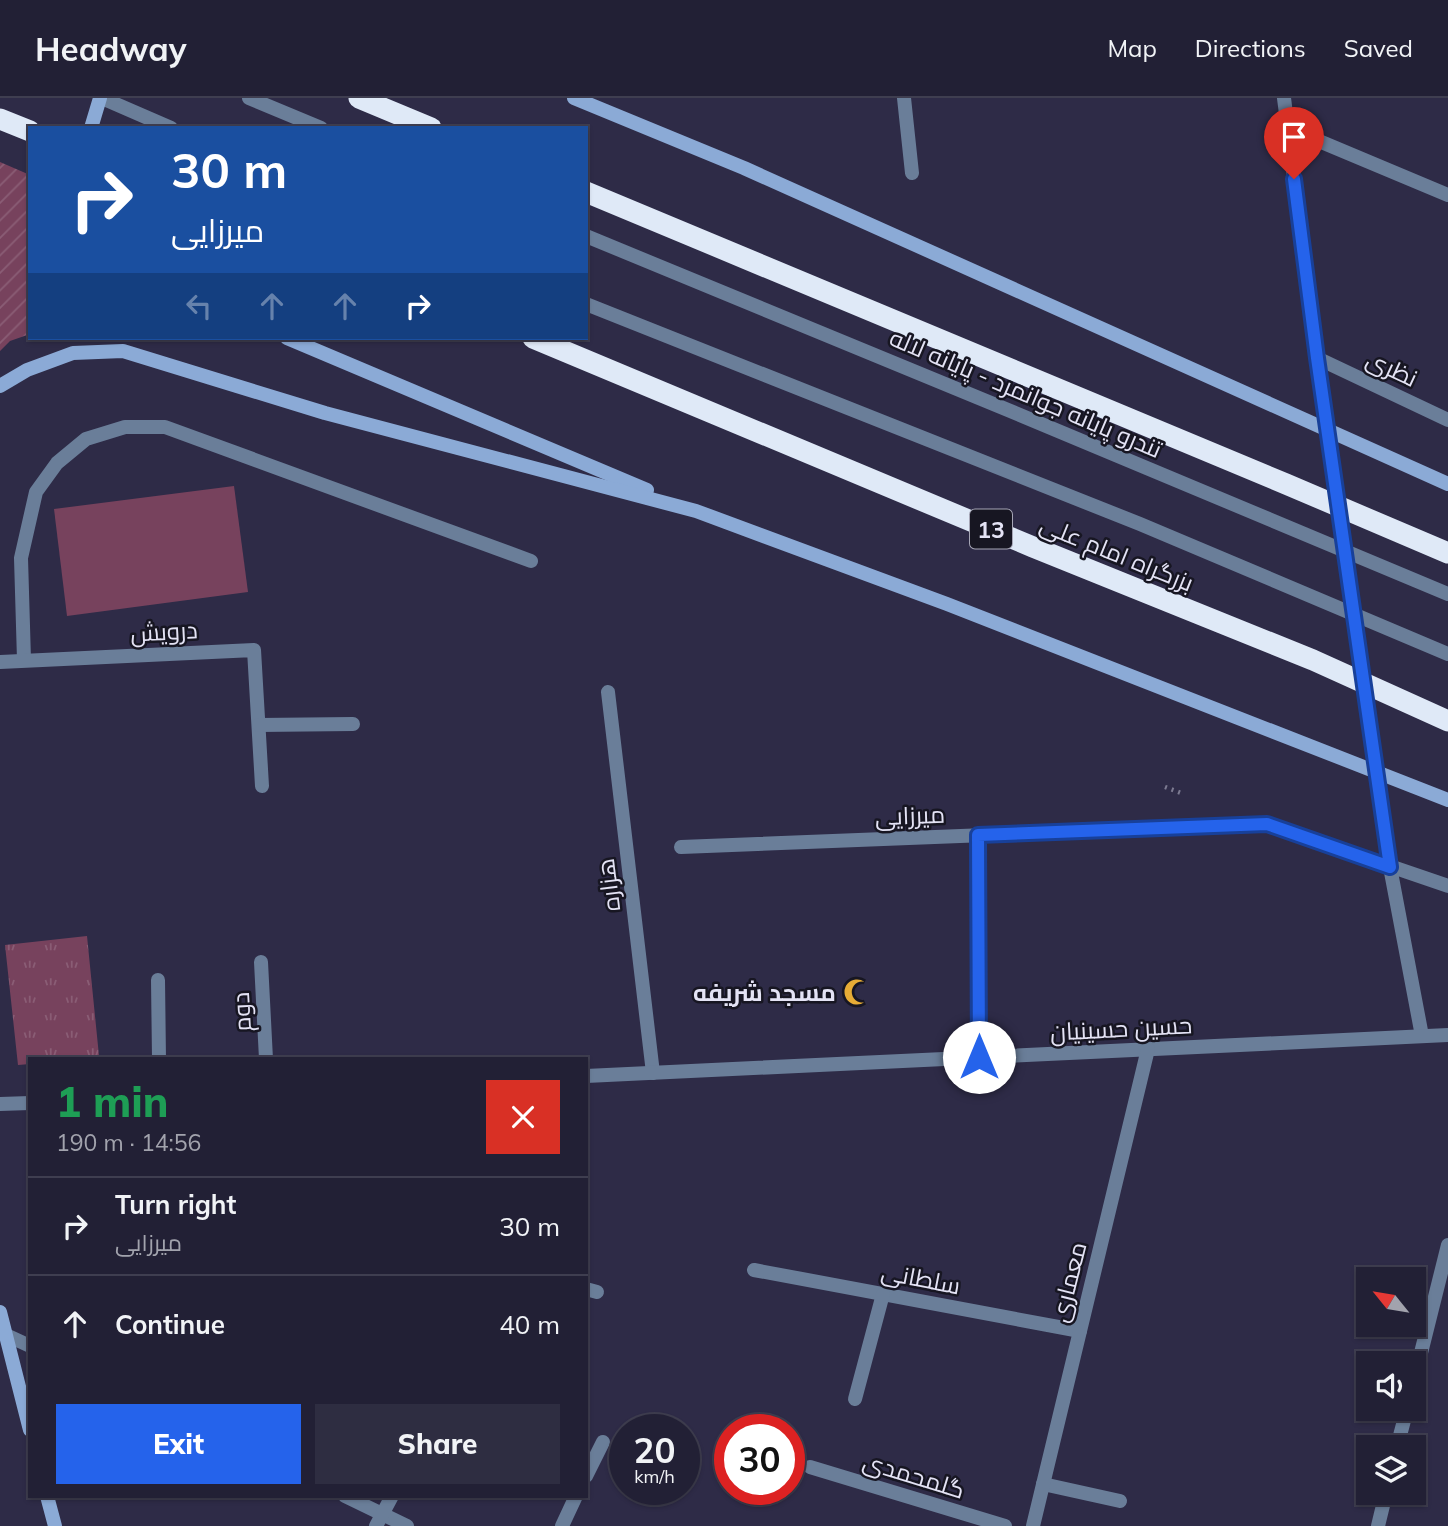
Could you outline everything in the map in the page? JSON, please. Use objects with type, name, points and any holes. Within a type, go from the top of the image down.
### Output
[{"type":"highway","points":[[359,98],[426,126]]},
{"type":"highway","points":[[0,119],[28,130]]},
{"type":"highway","points":[[588,193],[1448,553]]},
{"type":"highway","name":"بزرگراه امام علی","points":[[538,340],[1033,547],[1313,660],[1448,721]]},
{"type":"main road","points":[[92,126],[101,98]]},
{"type":"main road","points":[[575,98],[744,168],[1448,484]]},
{"type":"main road","points":[[292,340],[696,511],[947,604],[1448,800]]},
{"type":"main road","points":[[0,386],[27,370],[73,353],[123,351],[325,412],[696,511]]},
{"type":"main road","points":[[0,1312],[28,1422]]},
{"type":"main road","points":[[48,1498],[55,1526]]},
{"type":"street","points":[[101,98],[166,126]]},
{"type":"street","points":[[248,98],[316,126]]},
{"type":"street","points":[[904,98],[912,173]]},
{"type":"street","points":[[1284,98],[1317,358],[1390,867],[1422,1036]]},
{"type":"street","points":[[1288,128],[1448,195]]},
{"type":"street","name":"تندرو پایانه جوانمرد - پایانه لاله","points":[[588,237],[1448,594]]},
{"type":"street","points":[[588,305],[1140,524],[1448,654]]},
{"type":"street","name":"نظری","points":[[1317,358],[1448,420]]},
{"type":"street","points":[[24,660],[21,558],[36,492],[57,463],[86,439],[125,427],[165,427],[531,561]]},
{"type":"street","name":"درویش","points":[[0,662],[254,650],[262,786]]},
{"type":"street","name":"هزاره","points":[[608,692],[653,1073]]},
{"type":"street","points":[[259,724],[353,724]]},
{"type":"street","name":"میرزایی","points":[[681,847],[1267,824],[1390,867]]},
{"type":"street","points":[[978,835],[979,1057]]},
{"type":"street","points":[[1390,867],[1448,886]]},
{"type":"street","name":"دوم","points":[[261,962],[266,1057]]},
{"type":"street","points":[[158,980],[159,1057]]},
{"type":"street","name":"حسین حسینیان","points":[[588,1076],[1448,1035]]},
{"type":"street","name":"معماری","points":[[1033,1526],[1148,1049]]},
{"type":"street","points":[[0,1104],[28,1103]]},
{"type":"street","points":[[1422,1351],[1448,1245]]},
{"type":"street","name":"سلطانی","points":[[754,1270],[1080,1331]]},
{"type":"street","points":[[855,1399],[883,1294]]},
{"type":"street","points":[[5,1334],[28,1345]]},
{"type":"street","points":[[588,1472],[603,1442]]},
{"type":"street","name":"گلمحمدی","points":[[810,1467],[1005,1526]]},
{"type":"street","points":[[1043,1484],[1120,1501]]},
{"type":"street","points":[[348,1498],[380,1520],[407,1526]]},
{"type":"street","points":[[380,1520],[391,1498]]},
{"type":"street","points":[[562,1526],[575,1498]]},
{"type":"street","points":[[1378,1526],[1383,1505]]},
{"type":"green space","points":[[0,162],[28,174],[28,335],[10,341],[0,351]]},
{"type":"green space","points":[[234,486],[248,592],[67,616],[54,509]]},
{"type":"green space","points":[[87,936],[99,1056],[28,1057],[28,1064],[18,1065],[5,945]]},
{"type":"place","name":"مسجد شریفه","points":[[857,992]]},
{"type":"route","points":[[979,1057],[978,835],[1267,824],[1390,867],[1294,179]]}]
